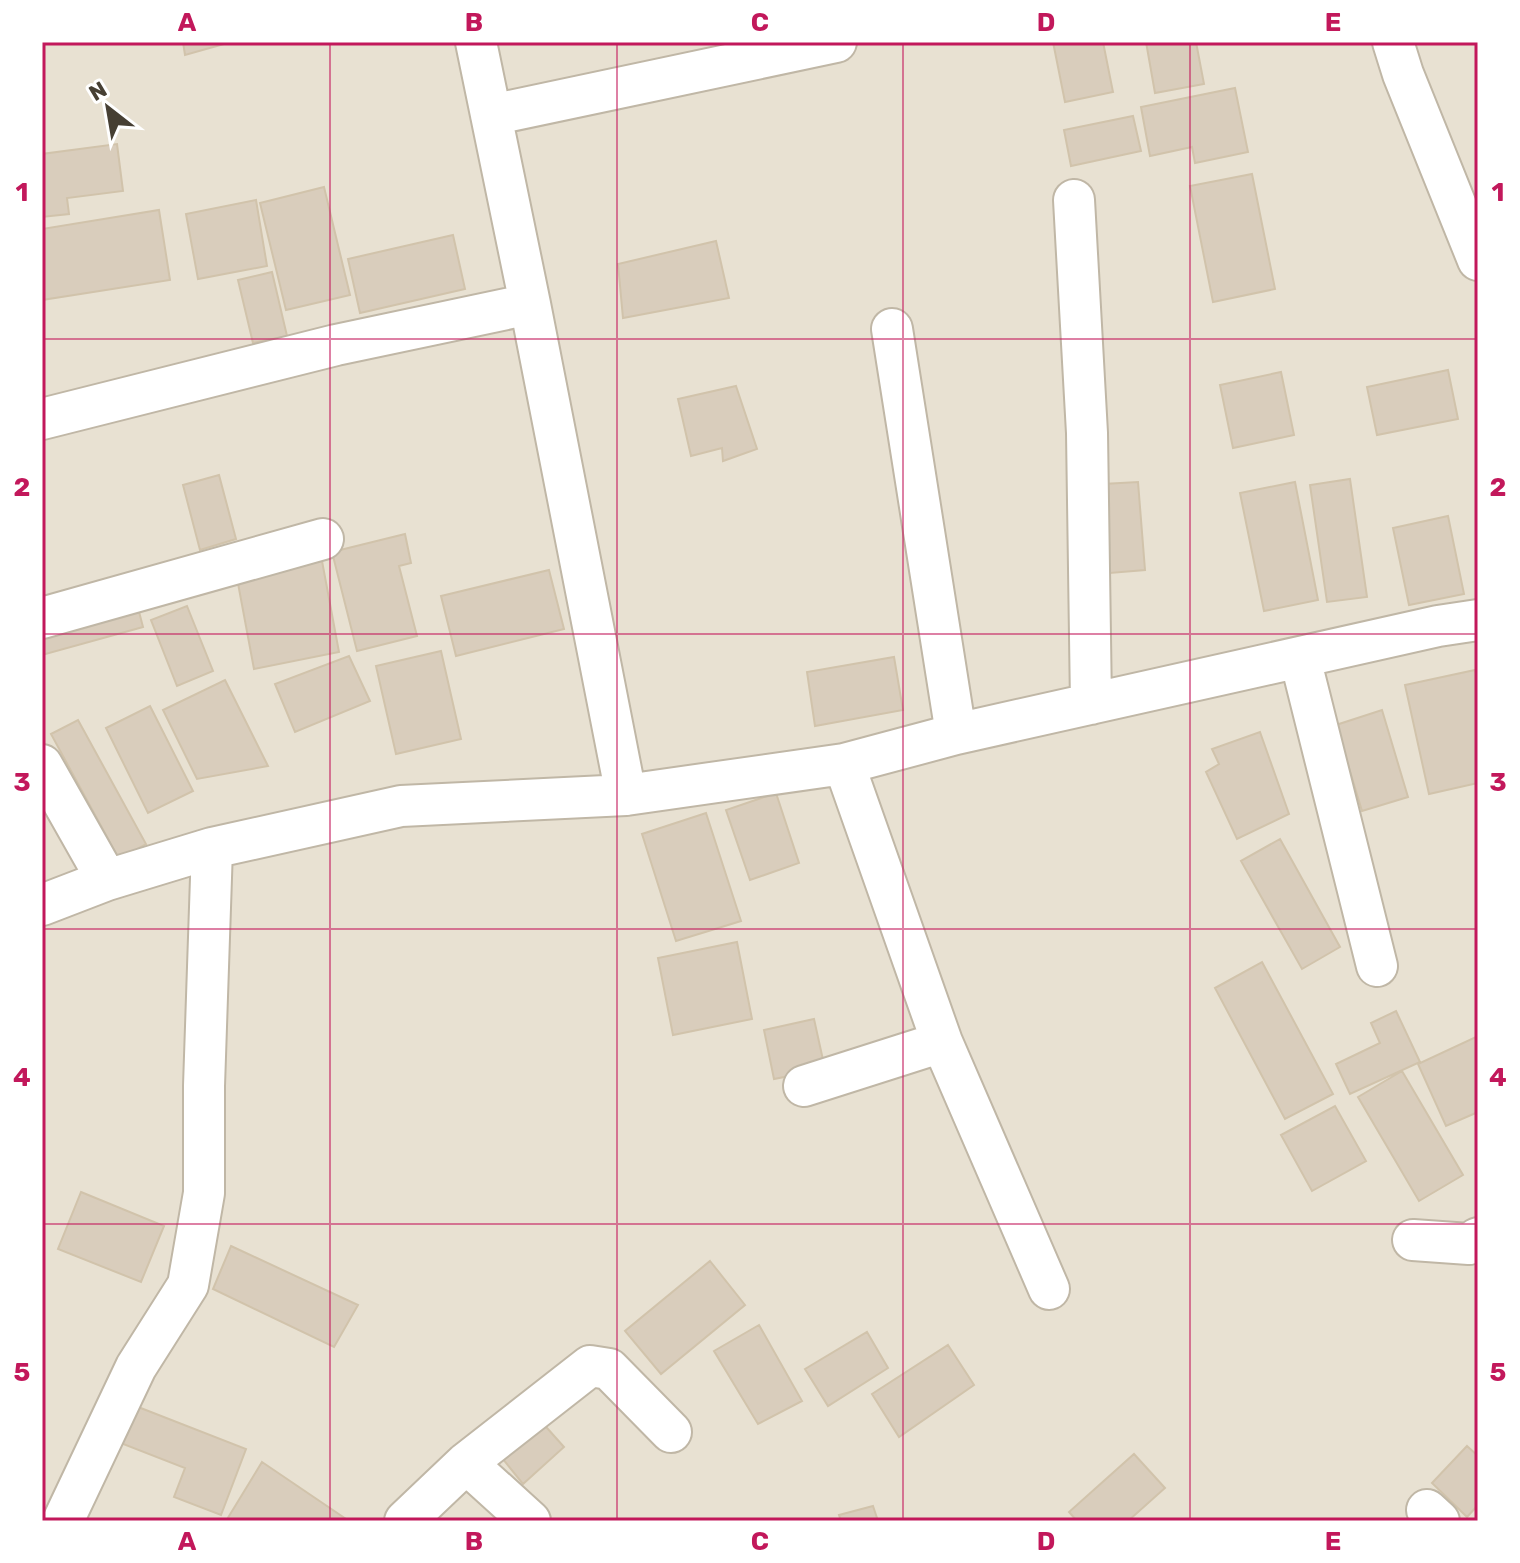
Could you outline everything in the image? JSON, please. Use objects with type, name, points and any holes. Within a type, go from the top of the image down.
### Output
[{"type":"street","points":[[476,42],[626,795]]},
{"type":"street","points":[[491,115],[836,42]]},
{"type":"street","points":[[1393,42],[1478,260]]},
{"type":"street","points":[[1074,200],[1087,433],[1091,704]]},
{"type":"street","points":[[42,419],[336,345],[530,304]]},
{"type":"street","points":[[892,329],[956,734]]},
{"type":"street","points":[[42,618],[323,539]]},
{"type":"street","points":[[42,905],[107,880],[212,848],[401,806],[626,795],[844,764],[956,734],[1438,626],[1478,620]]},
{"type":"street","points":[[1300,658],[1377,966]]},
{"type":"street","points":[[844,764],[942,1042],[1049,1289]]},
{"type":"street","points":[[42,765],[107,880]]},
{"type":"street","points":[[63,1521],[136,1367],[188,1285],[204,1193],[204,1086],[212,848]]},
{"type":"street","points":[[804,1086],[942,1042]]},
{"type":"street","points":[[1413,1240],[1469,1244],[1478,1238]]},
{"type":"street","points":[[405,1521],[466,1463],[590,1366],[609,1369],[671,1432]]},
{"type":"street","points":[[466,1463],[530,1521]]},
{"type":"shaded area","points":[[42,42],[1478,42],[1478,1521],[42,1521]]},
{"type":"building","points":[[183,42],[231,42],[185,55]]},
{"type":"building","points":[[1053,42],[1103,42],[1113,92],[1065,102]]},
{"type":"building","points":[[1146,42],[1196,42],[1204,84],[1155,93]]},
{"type":"building","points":[[1235,88],[1248,152],[1195,163],[1192,147],[1150,156],[1141,107]]},
{"type":"building","points":[[1133,116],[1141,151],[1071,166],[1064,130]]},
{"type":"building","points":[[117,144],[123,191],[67,198],[69,214],[42,217],[42,154]]},
{"type":"building","points":[[1252,174],[1275,289],[1213,302],[1190,186]]},
{"type":"building","points":[[324,187],[350,295],[286,310],[260,203]]},
{"type":"building","points":[[256,200],[267,266],[198,279],[186,214]]},
{"type":"building","points":[[159,210],[170,280],[42,300],[42,229]]},
{"type":"building","points":[[453,235],[465,289],[360,313],[348,259]]},
{"type":"building","points":[[716,241],[729,298],[623,318],[618,264]]},
{"type":"building","points":[[272,272],[287,336],[253,343],[238,280]]},
{"type":"building","points":[[1448,370],[1458,419],[1377,435],[1367,387]]},
{"type":"building","points":[[1281,372],[1294,435],[1233,448],[1220,385]]},
{"type":"building","points":[[736,386],[757,449],[723,461],[722,448],[691,456],[678,399]]},
{"type":"building","points":[[219,475],[236,539],[200,550],[183,485]]},
{"type":"building","points":[[1350,479],[1367,597],[1327,602],[1310,485]]},
{"type":"building","points":[[1138,482],[1145,570],[1110,573],[1103,484]]},
{"type":"building","points":[[1295,482],[1318,600],[1264,611],[1240,493]]},
{"type":"building","points":[[1448,516],[1464,594],[1409,605],[1393,528]]},
{"type":"building","points":[[405,534],[411,563],[399,566],[417,636],[357,651],[332,552]]},
{"type":"building","points":[[322,561],[339,652],[254,669],[237,578]]},
{"type":"building","points":[[549,570],[564,629],[456,656],[441,596]]},
{"type":"building","points":[[137,604],[143,627],[42,655],[42,630]]},
{"type":"building","points":[[187,606],[213,671],[177,686],[151,620]]},
{"type":"building","points":[[441,651],[461,739],[396,754],[376,666]]},
{"type":"building","points":[[349,656],[370,701],[295,732],[275,684]]},
{"type":"building","points":[[894,657],[903,710],[815,726],[807,672]]},
{"type":"building","points":[[1475,670],[1478,681],[1478,783],[1429,794],[1405,685]]},
{"type":"building","points":[[225,680],[268,766],[197,779],[163,710]]},
{"type":"building","points":[[150,706],[193,791],[148,813],[106,728]]},
{"type":"building","points":[[1382,710],[1408,797],[1362,811],[1336,725]]},
{"type":"building","points":[[78,720],[146,844],[119,859],[51,734]]},
{"type":"building","points":[[1260,732],[1289,814],[1237,839],[1206,772],[1219,764],[1212,749]]},
{"type":"building","points":[[776,793],[799,863],[750,880],[726,810]]},
{"type":"building","points":[[706,813],[741,921],[676,941],[642,834]]},
{"type":"building","points":[[1280,839],[1340,947],[1302,969],[1241,861]]},
{"type":"building","points":[[737,942],[752,1019],[673,1035],[658,958]]},
{"type":"building","points":[[1262,962],[1333,1094],[1285,1119],[1215,988]]},
{"type":"building","points":[[1396,1011],[1420,1062],[1350,1094],[1336,1064],[1380,1043],[1371,1023]]},
{"type":"building","points":[[814,1019],[825,1069],[774,1079],[764,1030]]},
{"type":"building","points":[[1478,1036],[1478,1112],[1446,1126],[1418,1064]]},
{"type":"building","points":[[1402,1071],[1463,1175],[1419,1201],[1358,1097]]},
{"type":"building","points":[[1335,1106],[1366,1161],[1312,1191],[1281,1135]]},
{"type":"building","points":[[81,1192],[164,1226],[141,1282],[58,1249]]},
{"type":"building","points":[[231,1246],[358,1305],[334,1347],[213,1289]]},
{"type":"building","points":[[710,1261],[745,1305],[661,1374],[625,1331]]},
{"type":"building","points":[[759,1325],[802,1401],[758,1424],[714,1351]]},
{"type":"building","points":[[867,1332],[888,1368],[828,1406],[805,1369]]},
{"type":"building","points":[[948,1345],[974,1385],[899,1437],[872,1394]]},
{"type":"building","points":[[133,1405],[246,1449],[221,1515],[174,1497],[185,1468],[118,1442]]},
{"type":"building","points":[[539,1419],[564,1447],[523,1484],[498,1453]]},
{"type":"building","points":[[1467,1446],[1478,1456],[1478,1505],[1467,1517],[1432,1483]]},
{"type":"building","points":[[1134,1454],[1165,1488],[1128,1521],[1077,1521],[1069,1512]]},
{"type":"building","points":[[262,1462],[349,1521],[226,1521]]},
{"type":"building","points":[[873,1506],[878,1521],[841,1521],[839,1515]]}]
